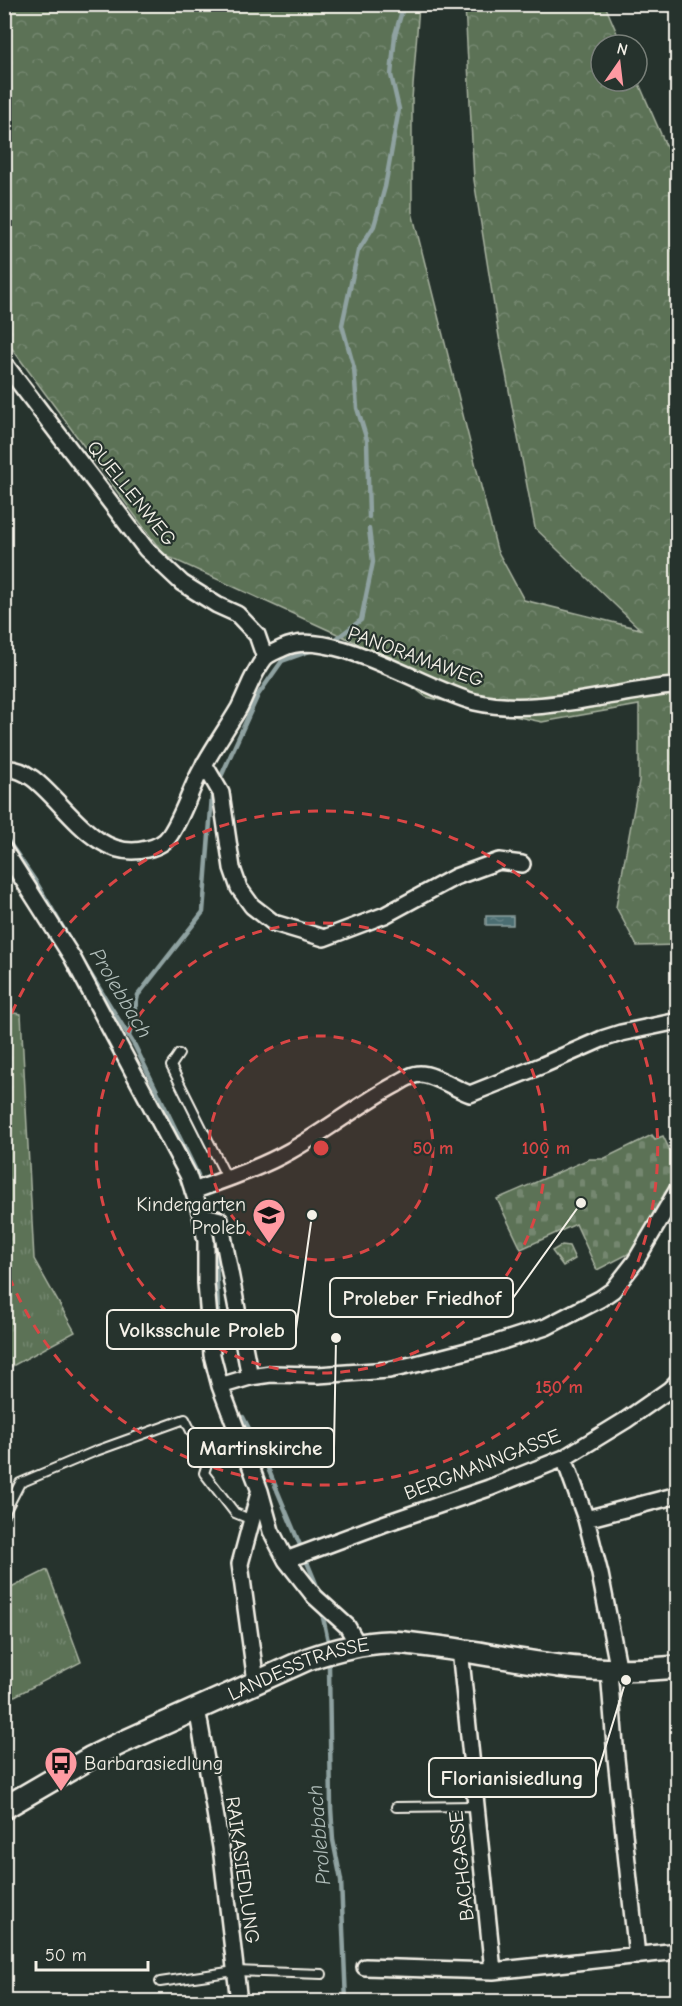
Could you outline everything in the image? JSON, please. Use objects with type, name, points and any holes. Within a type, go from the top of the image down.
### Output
[{"type":"main road","name":"LANDESSTRASSE","points":[[4,1808],[90,1758],[197,1708],[333,1650],[389,1642],[460,1649],[558,1666],[614,1671],[678,1667]]},
{"type":"street","name":"QUELLENWEG","points":[[4,363],[146,549],[182,583],[237,614],[257,635],[265,658]]},
{"type":"street","name":"PANORAMAWEG","points":[[265,658],[299,642],[314,644],[368,657],[448,694],[504,707],[536,705],[678,686]]},
{"type":"street","points":[[4,769],[13,768],[35,779],[86,832],[106,844],[124,850],[145,850],[160,844],[169,836],[265,658]]},
{"type":"street","points":[[207,768],[221,793],[232,868],[239,888],[252,906],[274,923],[324,938],[385,915],[455,877],[499,861],[522,864]]},
{"type":"street","points":[[4,850],[72,957],[188,1175],[201,1215],[206,1241],[206,1283],[212,1354],[225,1384],[271,1531],[300,1555],[320,1601],[347,1626],[358,1645]]},
{"type":"street","points":[[193,1191],[270,1162],[293,1150],[381,1092],[419,1074],[433,1077],[470,1094],[602,1039],[678,1021]]},
{"type":"street","points":[[225,1384],[271,1374],[318,1376],[389,1370],[490,1345],[546,1327],[613,1290],[635,1262],[678,1190]]},
{"type":"street","points":[[201,1215],[220,1220],[250,1377]]},
{"type":"street","name":"BERGMANNGASSE","points":[[300,1555],[489,1488],[564,1458],[626,1420],[669,1390],[678,1381]]},
{"type":"street","points":[[564,1458],[586,1519],[600,1574],[614,1671],[616,1758],[637,1956]]},
{"type":"street","points":[[256,1682],[240,1564],[260,1491]]},
{"type":"street","points":[[586,1519],[678,1495]]},
{"type":"street","name":"BACHGASSE","points":[[460,1649],[493,1971]]},
{"type":"street","name":"RAIKASIEDLUNG","points":[[197,1708],[221,1847],[239,2001]]},
{"type":"street","points":[[365,1967],[493,1971],[678,1951]]},
{"type":"lane","points":[[180,1054],[171,1066],[227,1178]]},
{"type":"lane","points":[[4,1514],[20,1483],[96,1451],[185,1419],[207,1463]]},
{"type":"lane","points":[[241,1440],[211,1452],[204,1473],[235,1513],[252,1520]]},
{"type":"lane","points":[[396,1807],[476,1806]]},
{"type":"lane","points":[[160,1982],[235,1971],[322,1974]]},
{"type":"green space","points":[[4,5],[419,5],[412,99],[412,212],[497,550],[524,600],[640,629],[535,528],[499,337],[474,180],[465,5],[605,5],[617,33],[589,33],[589,93],[643,93],[677,171],[677,945],[637,946],[616,907],[639,781],[639,705],[542,722],[426,697],[357,643],[164,555],[5,339]]},
{"type":"green space","points":[[4,1012],[21,1014],[34,1259],[75,1332],[5,1370]]},
{"type":"green space","points":[[652,1135],[655,1139],[663,1136],[677,1165],[677,1180],[638,1249],[597,1270],[576,1224],[521,1249],[497,1199],[589,1159],[603,1159]]},
{"type":"green space","points":[[562,1245],[569,1246],[575,1259],[563,1266],[552,1251]]},
{"type":"green space","points":[[47,1570],[81,1662],[5,1701],[5,1591]]},
{"type":"water","points":[[486,916],[513,916],[513,925],[486,925]]},
{"type":"waterway","points":[[369,517],[367,440],[357,408],[354,368],[342,325],[358,251],[374,226],[385,187],[399,109],[391,75],[395,35],[404,4]]},
{"type":"waterway","points":[[332,642],[361,620],[373,562],[369,529]]},
{"type":"waterway","points":[[219,781],[258,695],[282,661],[313,650]]},
{"type":"waterway","points":[[129,1036],[138,995],[203,912],[214,791]]},
{"type":"waterway","name":"Prolebbach","points":[[4,835],[36,882],[79,955]]},
{"type":"waterway","name":"Prolebbach","points":[[83,962],[135,1046],[198,1175]]},
{"type":"waterway","name":"Prolebbach","points":[[215,1233],[220,1362]]},
{"type":"waterway","name":"Prolebbach","points":[[243,1417],[262,1454],[319,1594]]},
{"type":"waterway","name":"Prolebbach","points":[[321,1608],[328,1641]]},
{"type":"waterway","name":"Prolebbach","points":[[329,1666],[331,1808],[333,1840],[341,1880],[346,2002]]},
{"type":"place","name":"Proleber Friedhof","points":[[581,1203]]},
{"type":"place","name":"Volksschule Proleb","points":[[312,1215]]},
{"type":"place","name":"Kindergarten Proleb","points":[[269,1244]]},
{"type":"place","name":"Martinskirche","points":[[336,1338]]},
{"type":"place","name":"Florianisiedlung","points":[[626,1680]]},
{"type":"place","name":"Barbarasiedlung","points":[[61,1792]]}]
